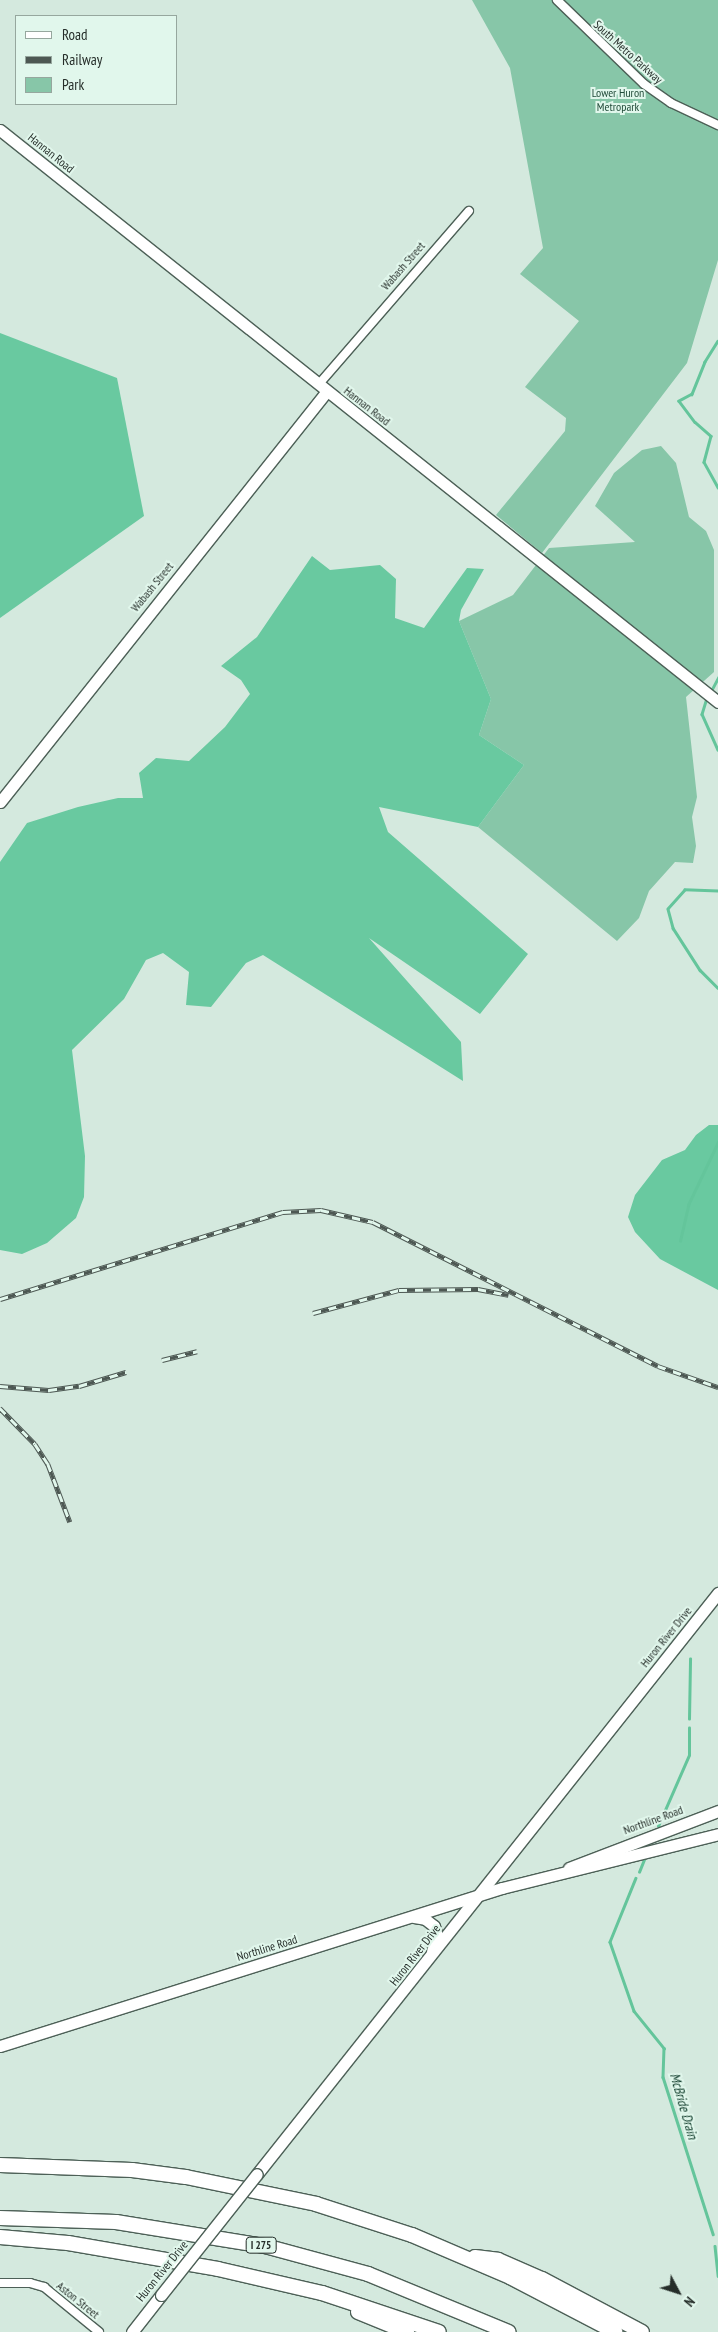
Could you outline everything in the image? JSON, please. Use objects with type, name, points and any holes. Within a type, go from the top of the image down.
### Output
[{"type":"highway","points":[[0,2165],[96,2167],[186,2177],[316,2204],[412,2234],[554,2299],[615,2332]]},
{"type":"highway","name":"I 275","points":[[0,2218],[133,2224],[265,2246],[368,2274],[509,2332]]},
{"type":"highway","points":[[0,2237],[107,2249],[258,2278],[377,2309],[439,2332]]},
{"type":"highway","points":[[460,2256],[498,2260],[642,2332]]},
{"type":"highway","points":[[258,2278],[277,2288],[339,2306],[407,2332]]},
{"type":"street","name":"South Metro Parkway","points":[[556,0],[644,84],[672,103],[718,125]]},
{"type":"street","name":"Hannan Road","points":[[0,130],[718,702]]},
{"type":"street","name":"Wabash Street","points":[[0,802],[323,388],[469,211]]},
{"type":"street","name":"Huron River Drive","points":[[132,2332],[718,1593]]},
{"type":"street","name":"Northline Road","points":[[543,1880],[595,1856],[718,1812]]},
{"type":"street","name":"Northline Road","points":[[0,2046],[478,1896],[718,1834]]},
{"type":"street","points":[[412,1917],[425,1919],[435,1928],[437,1936],[431,1957]]},
{"type":"street","name":"Aston Street","points":[[0,2283],[12,2282],[44,2287],[99,2332]]},
{"type":"green space","name":"Lower Huron Metropark","points":[[472,0],[718,0],[718,260],[687,363],[542,553],[496,515],[565,431],[566,418],[525,387],[579,321],[520,274],[543,248],[510,68]]},
{"type":"green space","points":[[0,333],[117,378],[144,516],[0,618]]},
{"type":"green space","points":[[661,446],[676,463],[689,517],[706,531],[714,550],[714,672],[686,697],[697,797],[692,817],[696,846],[693,863],[675,862],[649,891],[639,918],[617,941],[478,827],[524,765],[479,735],[491,699],[459,621],[513,595],[549,548],[635,542],[595,506],[614,473],[642,450]]},
{"type":"green space","points":[[312,556],[330,570],[380,565],[396,579],[395,618],[424,628],[467,568],[484,569],[461,610],[459,621],[491,699],[479,735],[524,765],[478,827],[379,807],[388,832],[528,954],[480,1014],[369,938],[461,1042],[463,1081],[263,955],[246,963],[211,1007],[186,1005],[189,972],[163,953],[146,960],[124,999],[72,1050],[85,1156],[84,1197],[76,1218],[47,1243],[22,1254],[0,1250],[0,862],[27,823],[78,807],[118,798],[143,798],[139,773],[156,758],[189,761],[225,727],[250,694],[241,680],[221,666],[257,637]]},
{"type":"green space","points":[[709,1125],[718,1125],[718,1290],[660,1259],[635,1232],[628,1217],[635,1195],[662,1160],[685,1150],[696,1135]]},
{"type":"waterway","name":"McBride Drain","points":[[718,341],[705,362],[692,394],[679,401],[695,422],[711,436],[704,462],[718,487]]},
{"type":"waterway","name":"McBride Drain","points":[[711,691],[718,678]]},
{"type":"waterway","name":"McBride Drain","points":[[707,698],[702,714],[718,750]]},
{"type":"waterway","name":"McBride Drain","points":[[718,891],[685,890],[668,909],[673,928],[700,970],[718,988]]},
{"type":"waterway","name":"McBride Drain","points":[[680,1241],[688,1205],[718,1142]]},
{"type":"waterway","name":"McBride Drain","points":[[689,1719],[690,1659]]},
{"type":"waterway","name":"McBride Drain","points":[[658,1826],[689,1755],[689,1728]]},
{"type":"waterway","name":"McBride Drain","points":[[639,1872],[645,1857]]},
{"type":"waterway","name":"McBride Drain","points":[[636,1878],[610,1942],[634,2011],[664,2048],[663,2077],[713,2234]]},
{"type":"waterway","name":"McBride Drain","points":[[715,2246],[718,2276]]},
{"type":"railway","points":[[0,1299],[283,1212],[321,1210],[373,1222],[658,1366],[718,1387]]},
{"type":"railway","points":[[313,1313],[399,1290],[478,1289],[508,1295]]},
{"type":"railway","points":[[162,1360],[197,1351]]},
{"type":"railway","points":[[0,1386],[49,1390],[79,1386],[126,1372]]},
{"type":"railway","points":[[0,1408],[35,1444],[48,1464],[70,1522]]}]
